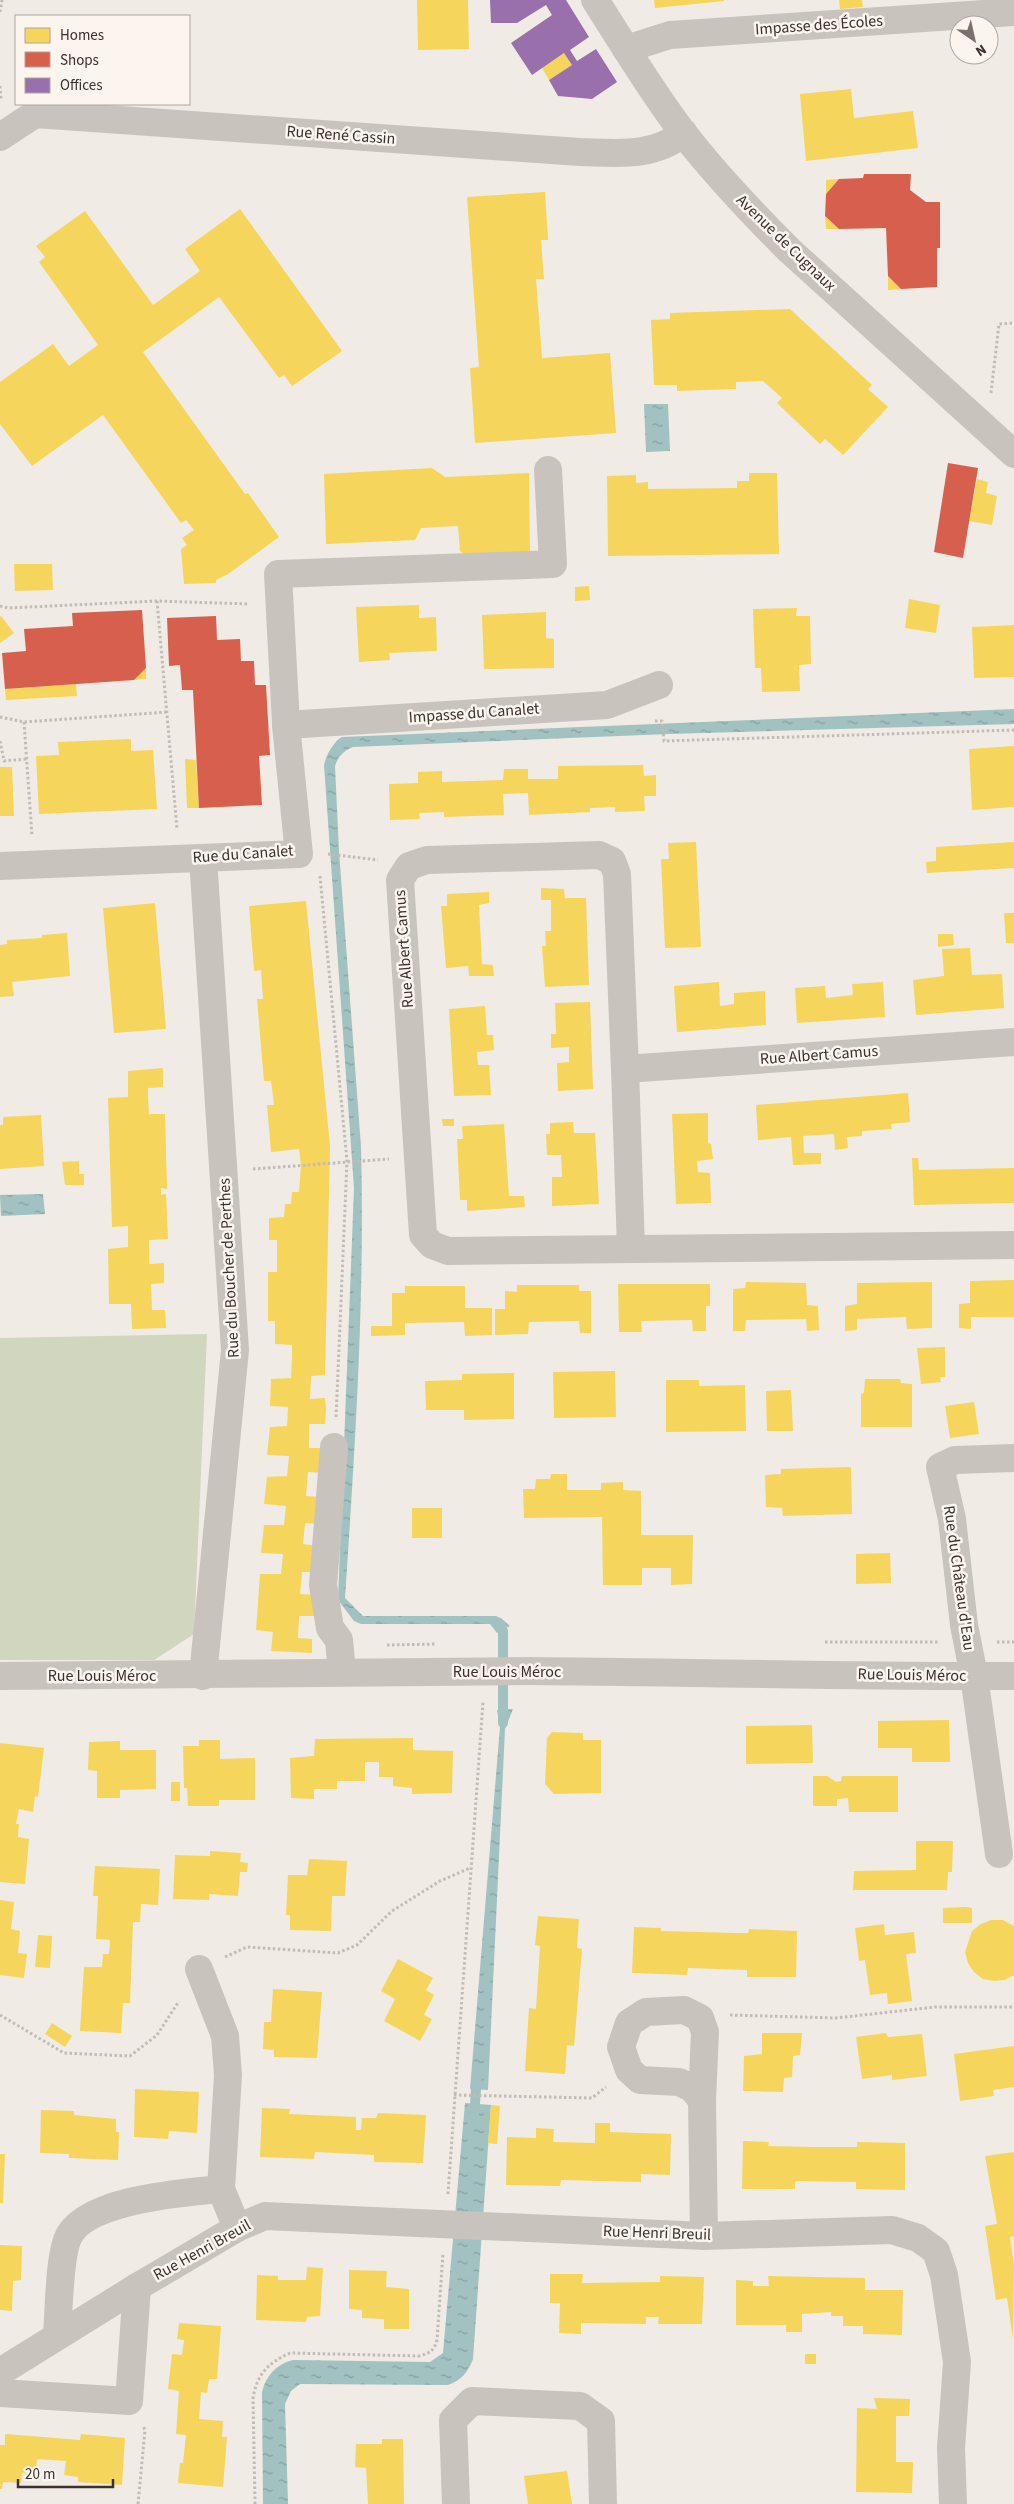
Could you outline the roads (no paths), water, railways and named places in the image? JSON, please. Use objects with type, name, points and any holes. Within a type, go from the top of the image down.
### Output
[{"type":"street","name":"Avenue de Cugnaux","points":[[595,0],[684,134],[740,200],[789,250],[1014,454]]},
{"type":"street","name":"Impasse des Écoles","points":[[626,49],[670,35],[1014,12]]},
{"type":"street","name":"Rue René Cassin","points":[[0,137],[35,114],[580,152],[638,153],[670,145],[684,134]]},
{"type":"street","name":"Rue du Canalet","points":[[0,866],[299,854],[286,725],[278,605],[278,574],[553,564],[548,470]]},
{"type":"street","name":"Impasse du Canalet","points":[[286,725],[608,705],[659,685]]},
{"type":"street","name":"Rue Albert Camus","points":[[630,1249],[617,874],[612,861],[599,855],[427,860],[409,866],[400,880],[423,1234],[432,1245],[448,1251],[1014,1245]]},
{"type":"street","name":"Rue du Boucher de Perthes","points":[[191,858],[225,1171],[235,1350],[203,1676]]},
{"type":"street","name":"Rue Albert Camus","points":[[625,1069],[1014,1042]]},
{"type":"street","points":[[334,1447],[323,1585],[330,1628],[339,1640],[342,1672]]},
{"type":"street","name":"Rue du Château d'Eau","points":[[999,1854],[974,1676],[964,1625],[952,1519],[940,1467],[955,1460],[1014,1458]]},
{"type":"street","name":"Rue Louis Méroc","points":[[0,1676],[203,1676],[342,1672],[482,1683],[530,1671],[1014,1676]]},
{"type":"street","points":[[199,1969],[225,2036],[228,2075],[221,2189],[238,2228]]},
{"type":"street","points":[[702,2100],[692,2088],[679,2082],[640,2080],[629,2070],[621,2047],[629,2023],[646,2012],[684,2010],[700,2018],[705,2032],[702,2100],[704,2236]]},
{"type":"street","points":[[57,2335],[68,2239],[85,2218],[146,2197],[221,2189]]},
{"type":"street","name":"Rue Henri Breuil","points":[[0,2372],[136,2287],[238,2228],[265,2216],[704,2236],[892,2230],[918,2238],[936,2251],[944,2274],[956,2362],[951,2448],[953,2504]]},
{"type":"street","name":"Rue Henri Breuil","points":[[0,2393],[129,2401],[136,2287]]},
{"type":"street","points":[[456,2504],[453,2420],[472,2401],[580,2406],[601,2421],[603,2504]]},
{"type":"water","points":[[644,404],[668,404],[670,451],[646,452]]},
{"type":"water","points":[[1014,709],[1014,724],[669,734],[353,747],[346,750],[339,757],[335,766],[339,851],[361,1147],[362,1203],[358,1373],[345,1598],[363,1616],[492,1616],[501,1618],[510,1626],[497,1633],[490,1624],[361,1624],[354,1621],[338,1600],[354,1188],[324,765],[333,745],[342,737]]},
{"type":"water","points":[[43,1194],[45,1214],[1,1216],[0,1195]]},
{"type":"water","points":[[513,1709],[505,1729],[488,2090],[470,2089],[500,1727],[497,1710]]},
{"type":"water","points":[[465,2103],[491,2105],[473,2359],[469,2368],[461,2378],[448,2385],[300,2384],[291,2391],[285,2404],[288,2504],[263,2504],[262,2392],[269,2376],[277,2368],[293,2360],[430,2362],[443,2353]]},
{"type":"waterway","points":[[495,1621],[503,1631],[503,1723]]},
{"type":"waterway","points":[[474,2117],[477,2076]]}]
